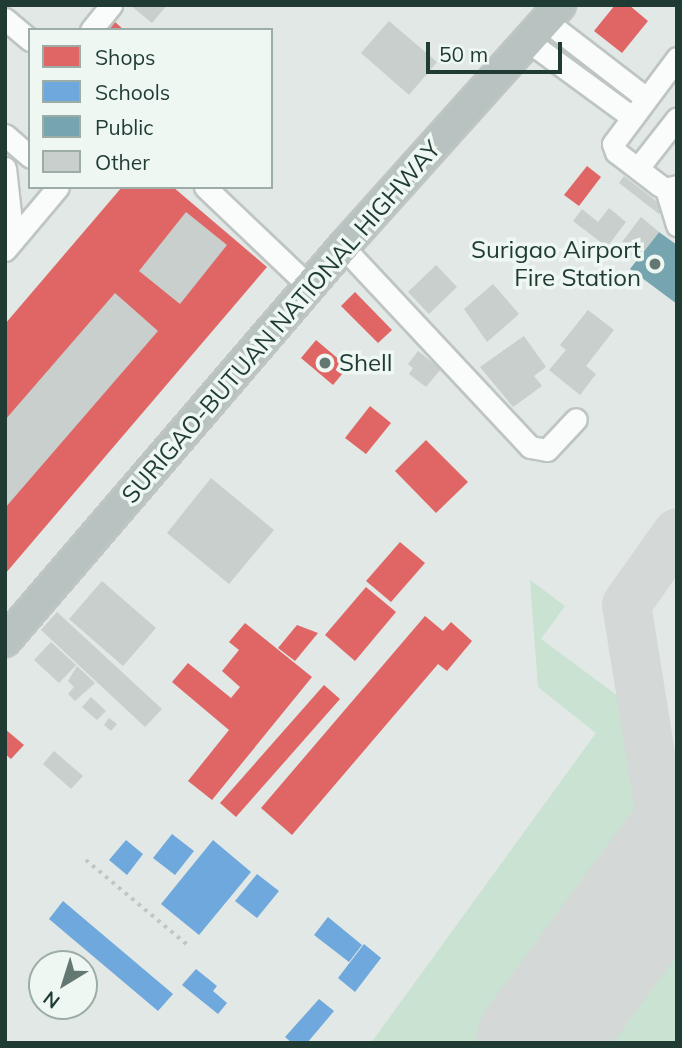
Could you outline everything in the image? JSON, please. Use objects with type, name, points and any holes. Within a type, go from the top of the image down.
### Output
[{"type":"highway","name":"SURIGAO-BUTUAN NATIONAL HIGHWAY","points":[[5,641],[309,286],[544,22]]},
{"type":"street","points":[[92,28],[111,5]]},
{"type":"street","points":[[5,19],[28,38]]},
{"type":"street","points":[[544,22],[646,98]]},
{"type":"street","points":[[544,22],[632,117]]},
{"type":"street","points":[[675,62],[615,139],[613,149],[638,169],[671,187],[677,225]]},
{"type":"street","points":[[638,169],[677,118]]},
{"type":"street","points":[[5,135],[28,155]]},
{"type":"street","points":[[5,168],[9,246]]},
{"type":"street","points":[[9,246],[56,189]]},
{"type":"street","points":[[207,189],[309,286]]},
{"type":"street","points":[[343,247],[530,447],[547,450],[576,419]]},
{"type":"path","points":[[86,860],[190,947]]},
{"type":"green space","points":[[530,580],[565,606],[541,639],[618,696],[639,830],[482,1043],[371,1043],[596,733],[538,687]]},
{"type":"green space","points":[[677,940],[677,1043],[601,1043]]},
{"type":"building: Shops","points":[[615,5],[629,5],[648,21],[622,53],[594,31]]},
{"type":"building: Shops","points":[[114,21],[122,28],[108,28]]},
{"type":"building: Shops","points":[[587,166],[601,177],[579,206],[564,195]]},
{"type":"building: Shops","points":[[120,189],[175,189],[267,267],[5,574],[5,324]]},
{"type":"building: Shops","points":[[355,292],[392,330],[378,343],[341,306]]},
{"type":"building: Shops","name":"Shell","points":[[316,340],[348,367],[333,385],[301,358]]},
{"type":"building: Shops","points":[[370,406],[391,423],[366,454],[345,438]]},
{"type":"building: Shops","points":[[426,440],[468,482],[436,513],[395,471]]},
{"type":"building: Shops","points":[[400,542],[425,563],[391,602],[366,581]]},
{"type":"building: Shops","points":[[366,587],[396,612],[355,661],[325,635]]},
{"type":"building: Shops","points":[[425,616],[443,631],[451,622],[472,641],[447,671],[438,664],[292,835],[261,808]]},
{"type":"building: Shops","points":[[245,623],[312,677],[212,800],[188,781],[229,730],[172,682],[188,663],[231,698],[240,687],[222,671],[239,650],[229,642]]},
{"type":"building: Shops","points":[[297,625],[318,633],[295,661],[278,648]]},
{"type":"building: Shops","points":[[324,685],[340,699],[236,817],[220,803]]},
{"type":"building: Shops","points":[[5,729],[24,745],[11,759],[5,754]]},
{"type":"building: Schools","points":[[172,834],[194,851],[175,875],[153,858]]},
{"type":"building: Schools","points":[[126,840],[143,854],[127,875],[109,860]]},
{"type":"building: Schools","points":[[213,840],[251,872],[199,935],[161,904]]},
{"type":"building: Schools","points":[[257,874],[279,891],[257,918],[235,901]]},
{"type":"building: Schools","points":[[63,901],[173,994],[158,1011],[98,960],[98,950],[86,950],[49,919]]},
{"type":"building: Schools","points":[[328,917],[362,945],[349,962],[314,935]]},
{"type":"building: Schools","points":[[364,944],[381,958],[355,992],[338,978]]},
{"type":"building: Schools","points":[[196,969],[217,986],[213,991],[227,1003],[218,1014],[182,985]]},
{"type":"building: Schools","points":[[319,999],[334,1011],[307,1043],[292,1043],[285,1037]]},
{"type":"building: Public","name":"Surigao Airport Fire Station","points":[[659,232],[677,245],[677,304],[630,269]]},
{"type":"building: Other","points":[[130,5],[167,5],[152,23]]},
{"type":"building: Other","points":[[389,21],[437,62],[409,95],[361,53]]},
{"type":"building: Other","points":[[624,176],[664,207],[659,214],[619,183]]},
{"type":"building: Other","points":[[609,208],[626,222],[607,247],[573,221],[582,209],[598,222]]},
{"type":"building: Other","points":[[186,212],[227,245],[180,304],[139,271]]},
{"type":"building: Other","points":[[641,217],[659,232],[637,260],[619,246]]},
{"type":"building: Other","points":[[436,265],[457,287],[429,314],[408,292]]},
{"type":"building: Other","points":[[493,284],[519,314],[487,342],[464,309]]},
{"type":"building: Other","points":[[115,293],[158,331],[5,508],[5,420]]},
{"type":"building: Other","points":[[588,310],[614,330],[586,366],[596,374],[580,395],[549,370],[566,350],[560,345]]},
{"type":"building: Other","points":[[524,336],[546,367],[534,376],[542,386],[513,407],[480,367]]},
{"type":"building: Other","points":[[418,351],[441,369],[426,387],[409,374],[413,368],[408,364]]},
{"type":"building: Other","points":[[211,478],[274,530],[229,584],[167,533]]},
{"type":"building: Other","points":[[102,581],[156,628],[123,666],[69,619]]},
{"type":"building: Other","points":[[57,612],[162,709],[145,727],[41,630]]},
{"type":"building: Other","points":[[51,642],[76,665],[59,683],[34,660]]},
{"type":"building: Other","points":[[77,666],[95,683],[75,701],[68,694],[74,687],[68,681]]},
{"type":"building: Other","points":[[91,697],[106,711],[97,720],[82,707]]},
{"type":"building: Other","points":[[109,718],[117,724],[111,731],[104,725]]},
{"type":"building: Other","points":[[54,751],[83,776],[71,789],[43,764]]},
{"type":"taxiway","points":[[668,866],[626,604],[677,532]]},
{"type":"runway","points":[[537,1043],[677,853]]},
{"type":"place","name":"Surigao Airport Fire Station","points":[[655,264]]},
{"type":"place","name":"Shell","points":[[325,363]]}]
